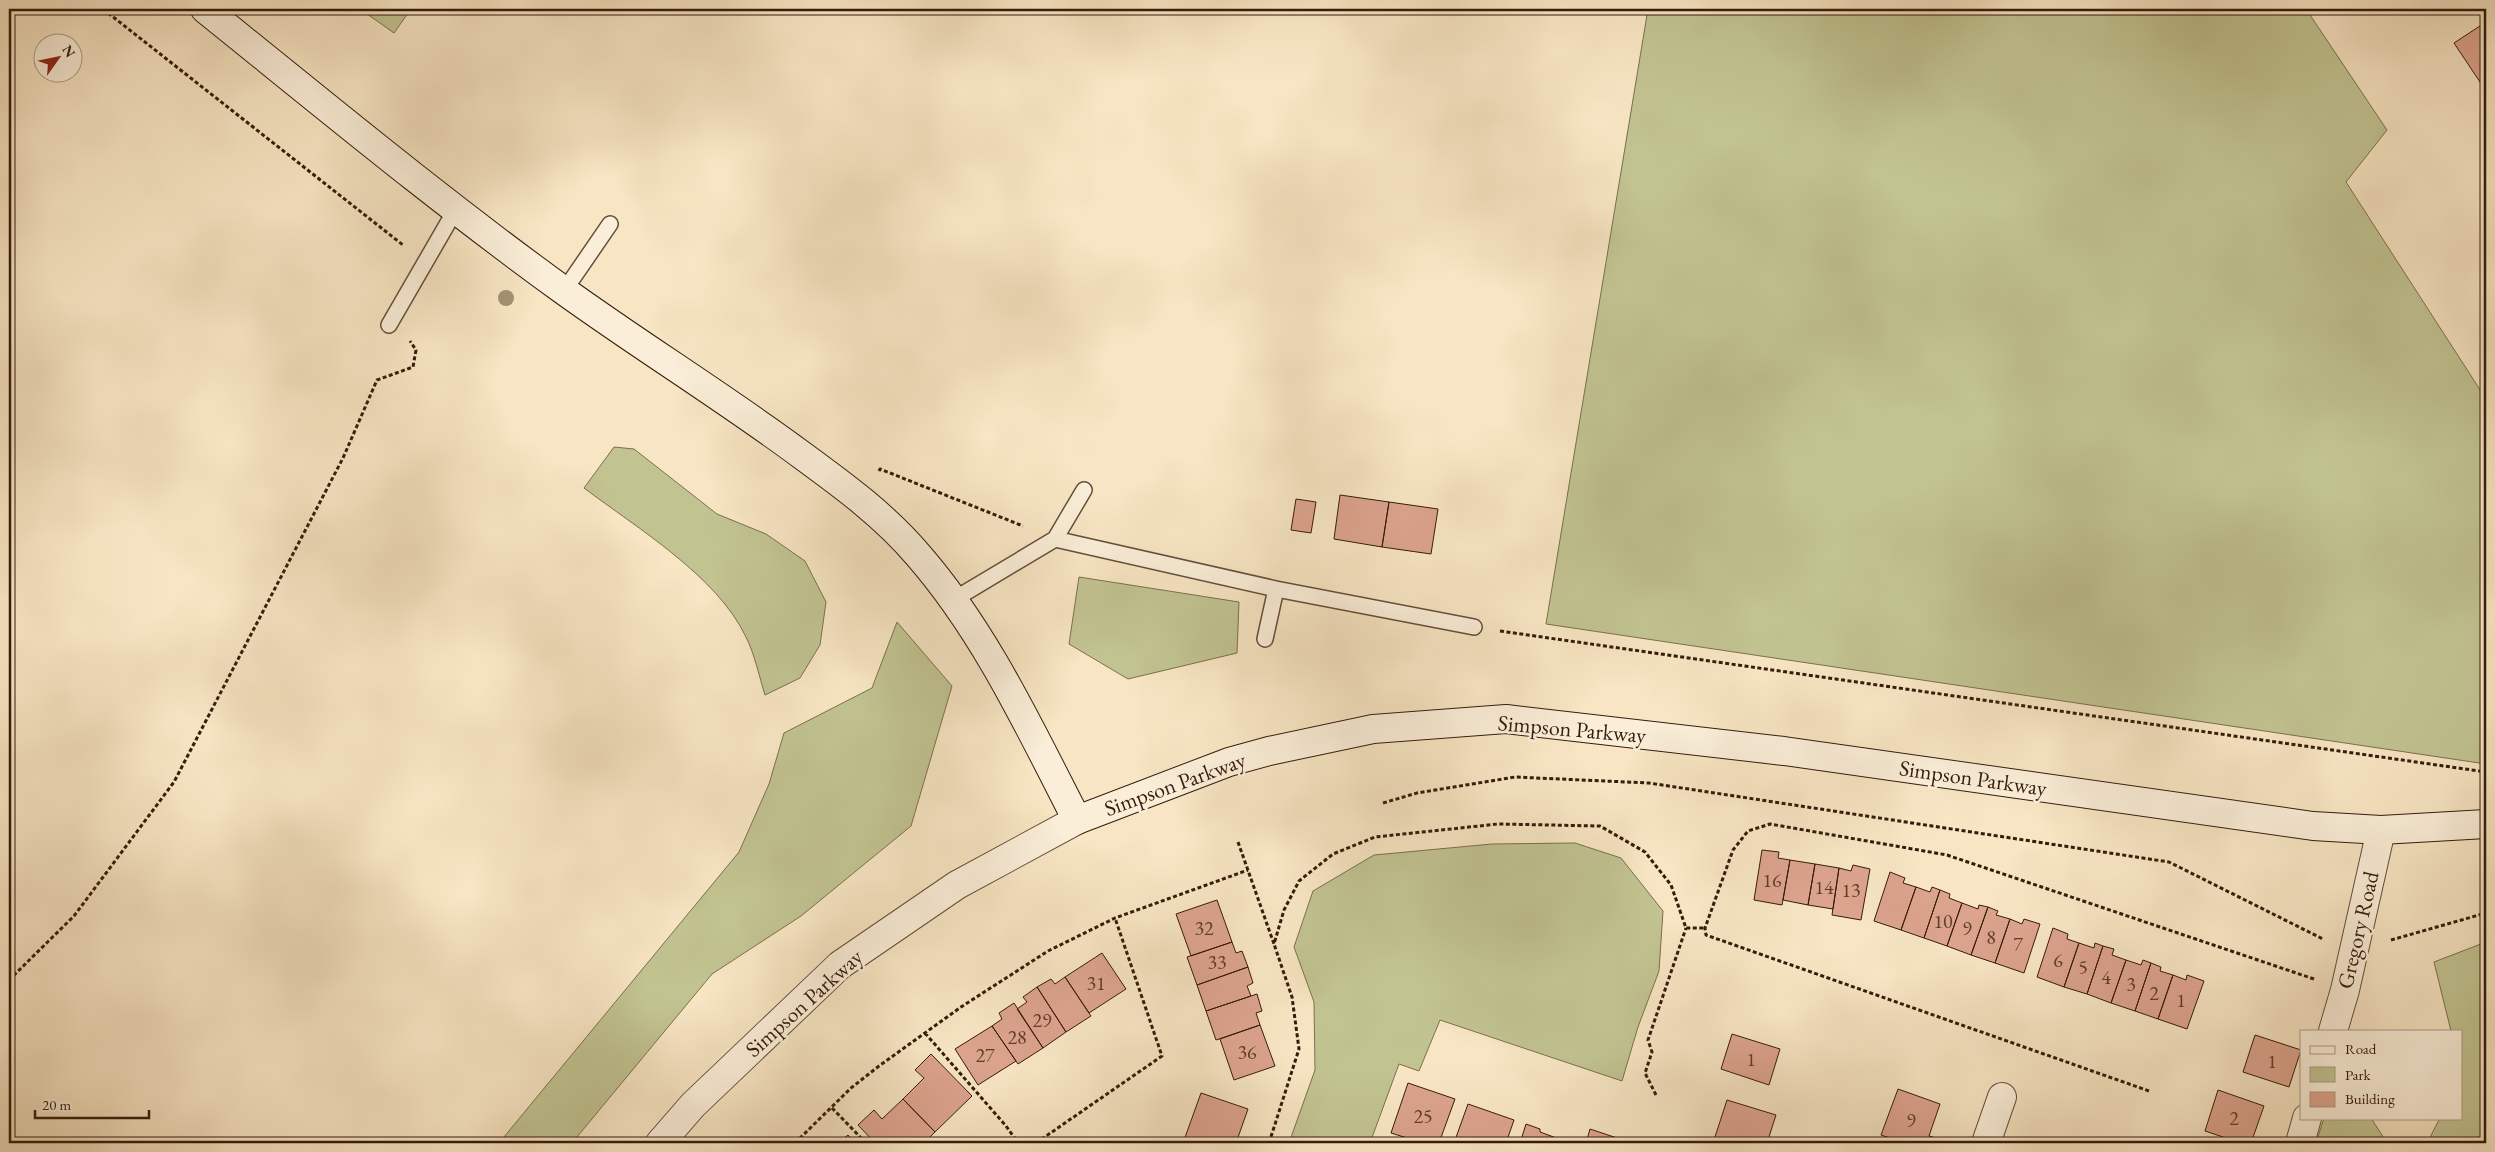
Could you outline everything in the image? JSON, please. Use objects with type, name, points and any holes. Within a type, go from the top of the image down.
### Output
[{"type":"main road","points":[[205,9],[456,209],[564,291],[764,427],[860,498],[917,554],[953,600],[986,649],[1077,820]]},
{"type":"main road","name":"Simpson Parkway","points":[[660,1143],[693,1105],[840,965],[957,885],[1077,820],[1228,762],[1269,751],[1373,729],[1506,719],[1784,751],[2312,826],[2381,830],[2486,824]]},
{"type":"main road","name":"Gregory Road","points":[[2333,1030],[2345,990],[2381,830]]},
{"type":"main road","points":[[1986,1143],[2002,1097]]},
{"type":"main road","points":[[2300,1143],[2306,1120]]},
{"type":"lane","points":[[392,319],[456,209]]},
{"type":"lane","points":[[564,291],[610,224]]},
{"type":"lane","points":[[953,600],[1055,539],[1084,490]]},
{"type":"lane","points":[[1055,539],[1276,589],[1474,627]]},
{"type":"lane","points":[[1265,639],[1276,589]]},
{"type":"path","points":[[103,9],[425,263]]},
{"type":"path","points":[[9,980],[74,916],[174,782],[343,458],[377,380],[413,367],[416,350],[392,319]]},
{"type":"path","points":[[860,498],[880,469],[1055,539]]},
{"type":"path","points":[[1474,627],[2486,772]]},
{"type":"path","points":[[1383,804],[1417,794],[1515,777],[1649,783],[2169,862],[2352,954],[2412,932],[2486,913]]},
{"type":"path","points":[[1274,944],[1284,910],[1300,881],[1333,854],[1376,838],[1498,824],[1600,826],[1645,852],[1671,885],[1686,928],[1648,1040],[1652,1052],[1645,1073],[1656,1095]]},
{"type":"path","points":[[2149,1091],[1706,935],[1705,928],[1733,850],[1748,831],[1770,824],[1947,855],[2345,990]]},
{"type":"path","points":[[1238,842],[1292,997],[1299,1049],[1269,1143]]},
{"type":"path","points":[[795,1143],[879,1066],[1048,951],[1115,918],[1248,870]]},
{"type":"path","points":[[1036,1143],[1162,1056],[1115,918]]},
{"type":"path","points":[[1686,928],[1705,928]]},
{"type":"path","points":[[925,1033],[1006,1126],[1018,1143]]},
{"type":"path","points":[[832,1108],[866,1143]]},
{"type":"green space","points":[[360,9],[411,9],[394,33]]},
{"type":"green space","points":[[1648,9],[2306,9],[2387,130],[2346,182],[2486,399],[2486,764],[1546,624]]},
{"type":"green space","points":[[614,447],[634,449],[717,514],[766,534],[805,561],[826,602],[820,645],[800,678],[765,695],[746,637],[733,615],[716,594],[674,555],[584,488]]},
{"type":"green space","points":[[1079,577],[1239,602],[1237,653],[1128,679],[1069,644]]},
{"type":"green space","points":[[897,622],[952,686],[911,826],[801,916],[712,974],[572,1143],[499,1143],[739,852],[769,784],[784,733],[872,688]]},
{"type":"green space","points":[[1575,843],[1621,858],[1663,911],[1659,971],[1638,1027],[1622,1081],[1440,1020],[1419,1071],[1399,1064],[1370,1143],[1289,1143],[1315,1070],[1314,1002],[1294,947],[1313,891],[1374,855],[1492,844]]},
{"type":"green space","points":[[2486,942],[2486,1143],[2427,1143],[2439,1120],[2462,1120],[2462,1030],[2451,1030],[2434,962]]},
{"type":"green space","points":[[2323,1120],[2372,1120],[2387,1143],[2316,1143]]},
{"type":"building","points":[[2486,22],[2486,91],[2454,43]]},
{"type":"building","points":[[1340,495],[1389,502],[1382,547],[1334,539]]},
{"type":"building","points":[[1296,499],[1316,502],[1311,533],[1291,530]]},
{"type":"building","points":[[1389,502],[1438,509],[1431,554],[1382,547]]},
{"type":"building","points":[[1762,850],[1779,852],[1778,858],[1790,860],[1782,905],[1754,900]]},
{"type":"building","points":[[1790,860],[1815,864],[1808,905],[1783,900]]},
{"type":"building","points":[[1815,864],[1839,868],[1833,909],[1808,905]]},
{"type":"building","points":[[1853,865],[1870,869],[1861,920],[1832,915],[1839,868],[1851,871]]},
{"type":"building","points":[[1890,872],[1905,878],[1903,883],[1916,887],[1901,930],[1874,921]]},
{"type":"building","points":[[1916,887],[1930,892],[1932,887],[1940,890],[1924,938],[1901,930]]},
{"type":"building","points":[[1940,890],[1950,894],[1949,898],[1962,903],[1947,946],[1924,938]]},
{"type":"building","points":[[1217,900],[1232,942],[1191,956],[1176,914]]},
{"type":"building","points":[[1962,903],[1978,909],[1979,905],[1988,907],[1971,955],[1947,946]]},
{"type":"building","points":[[1988,907],[1998,911],[1996,915],[2010,919],[1995,963],[1971,955]]},
{"type":"building","points":[[2010,919],[2022,924],[2024,919],[2040,924],[2024,973],[1995,963]]},
{"type":"building","points":[[2053,928],[2068,934],[2067,939],[2079,943],[2064,987],[2037,977]]},
{"type":"building","points":[[1232,942],[1236,953],[1242,951],[1248,967],[1197,985],[1187,957]]},
{"type":"building","points":[[2079,943],[2094,948],[2095,943],[2103,946],[2087,994],[2064,987]]},
{"type":"building","points":[[2103,946],[2114,949],[2112,955],[2126,960],[2111,1003],[2087,994]]},
{"type":"building","points":[[1102,953],[1126,989],[1089,1013],[1065,977]]},
{"type":"building","points":[[2126,960],[2141,965],[2143,960],[2151,963],[2135,1011],[2111,1003]]},
{"type":"building","points":[[2151,963],[2161,967],[2160,971],[2173,975],[2158,1019],[2135,1011]]},
{"type":"building","points":[[1248,967],[1253,983],[1247,986],[1251,996],[1206,1011],[1197,985]]},
{"type":"building","points":[[2173,975],[2186,980],[2187,975],[2204,981],[2187,1029],[2158,1019]]},
{"type":"building","points":[[1065,977],[1091,1016],[1066,1032],[1037,987],[1051,979],[1055,984]]},
{"type":"building","points":[[1037,987],[1066,1032],[1043,1048],[1017,1009],[1027,1002],[1023,997]]},
{"type":"building","points":[[1257,994],[1262,1011],[1256,1013],[1260,1025],[1216,1040],[1206,1011]]},
{"type":"building","points":[[1014,1003],[1043,1048],[1018,1064],[992,1026],[1002,1019],[999,1013]]},
{"type":"building","points":[[1260,1025],[1275,1066],[1234,1080],[1220,1039]]},
{"type":"building","points":[[992,1026],[1016,1061],[978,1085],[955,1049]]},
{"type":"building","points":[[1732,1034],[1780,1049],[1769,1085],[1721,1069]]},
{"type":"building","points":[[2255,1035],[2300,1050],[2289,1087],[2243,1072]]},
{"type":"building","points":[[931,1054],[972,1096],[935,1132],[903,1099],[924,1078],[915,1070]]},
{"type":"building","points":[[1408,1083],[1455,1099],[1439,1143],[1423,1143],[1391,1133]]},
{"type":"building","points":[[1898,1089],[1940,1104],[1929,1136],[1933,1137],[1931,1143],[1904,1143],[1881,1135]]},
{"type":"building","points":[[2218,1090],[2264,1106],[2251,1143],[2241,1143],[2205,1131]]},
{"type":"building","points":[[1201,1093],[1248,1109],[1236,1143],[1183,1143]]},
{"type":"building","points":[[903,1099],[935,1132],[924,1143],[875,1143],[858,1125],[874,1110],[882,1119]]},
{"type":"building","points":[[1727,1100],[1776,1115],[1767,1143],[1713,1143]]},
{"type":"building","points":[[1468,1104],[1514,1120],[1506,1143],[1454,1143]]},
{"type":"building","points":[[1526,1124],[1540,1129],[1540,1132],[1570,1143],[1520,1143]]},
{"type":"building","points":[[1590,1129],[1632,1143],[1586,1143]]},
{"type":"building","points":[[848,1135],[856,1143],[838,1143]]}]
